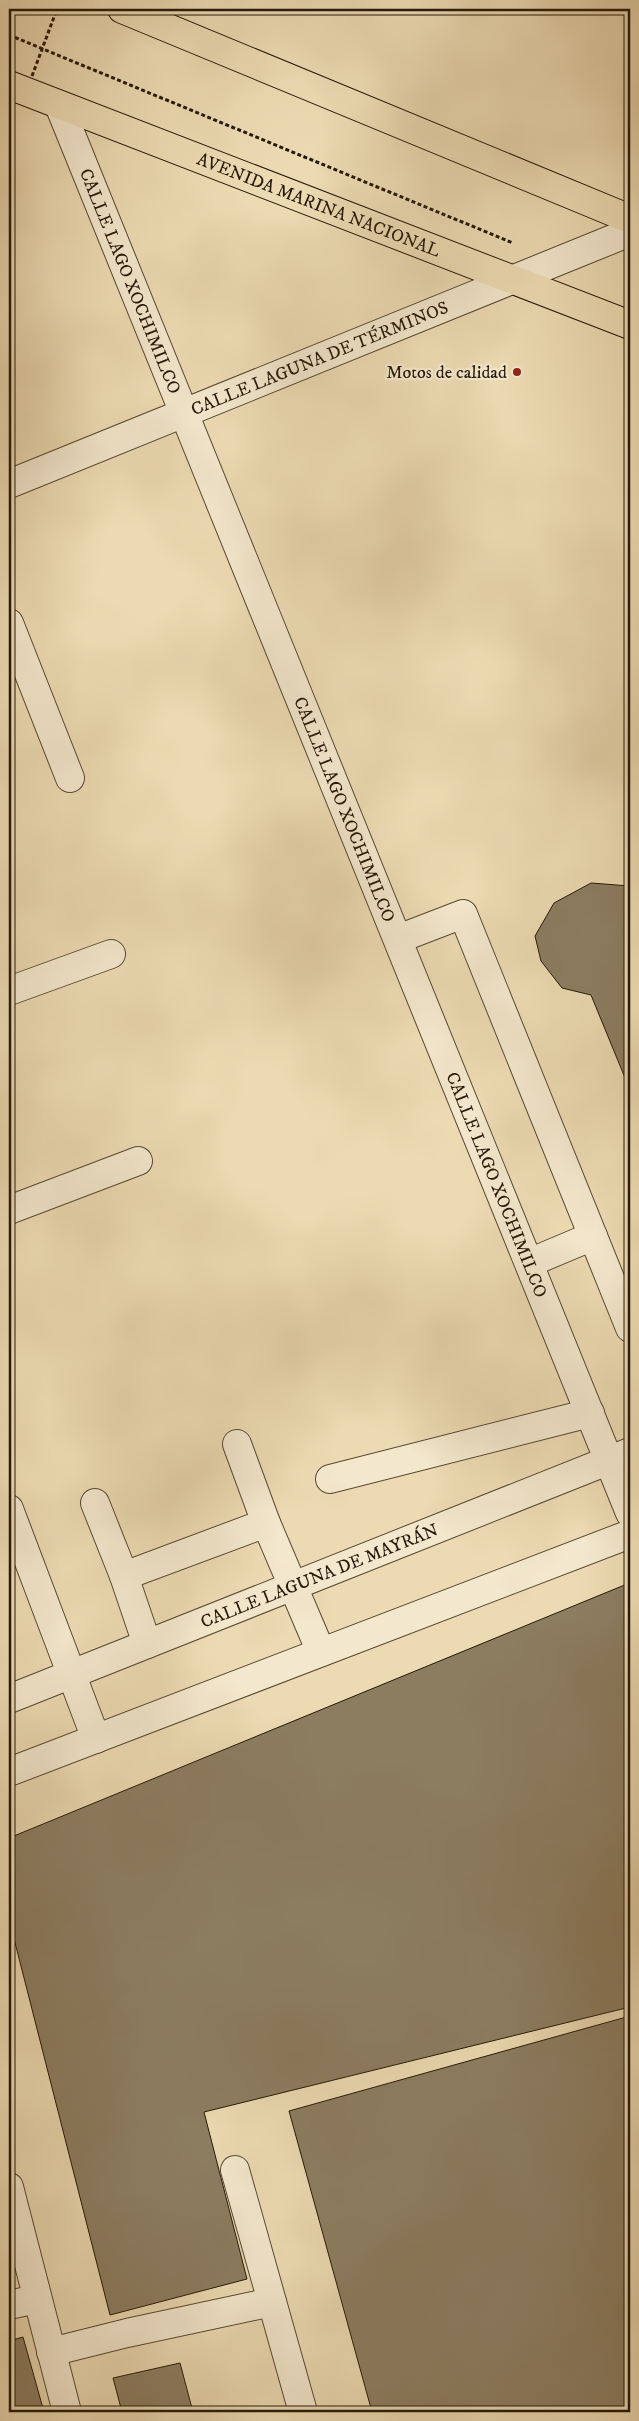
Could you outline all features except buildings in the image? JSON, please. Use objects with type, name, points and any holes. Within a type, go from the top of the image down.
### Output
[{"type":"main road","points":[[122,9],[630,219]]},
{"type":"main road","name":"AVENIDA MARINA NACIONAL","points":[[21,80],[59,105],[630,325]]},
{"type":"street","name":"CALLE LAGO XOCHIMILCO","points":[[59,105],[590,1413],[620,1457],[630,1513]]},
{"type":"street","name":"CALLE LAGUNA DE TÉRMINOS","points":[[9,484],[630,232]]},
{"type":"street","points":[[9,623],[70,778]]},
{"type":"street","points":[[398,939],[463,914],[630,1328]]},
{"type":"street","points":[[9,991],[111,954]]},
{"type":"street","points":[[9,1210],[138,1161]]},
{"type":"street","points":[[529,1262],[593,1236]]},
{"type":"street","points":[[330,1479],[590,1413]]},
{"type":"street","points":[[236,1444],[266,1523],[321,1652]]},
{"type":"street","name":"CALLE LAGUNA DE MAYRÁN","points":[[9,1699],[620,1457]]},
{"type":"street","points":[[95,1503],[124,1576],[147,1644]]},
{"type":"street","points":[[9,1509],[96,1739]]},
{"type":"street","points":[[124,1576],[266,1523]]},
{"type":"street","points":[[9,1772],[630,1534]]},
{"type":"street","points":[[235,2170],[304,2412]]},
{"type":"street","points":[[9,2187],[36,2299],[67,2412]]},
{"type":"street","points":[[9,2306],[36,2299]]},
{"type":"street","points":[[51,2352],[127,2333],[272,2302]]},
{"type":"path","points":[[21,80],[57,9]]},
{"type":"path","points":[[9,35],[558,262]]},
{"type":"place","name":"Motos de calidad","points":[[517,372]]}]
